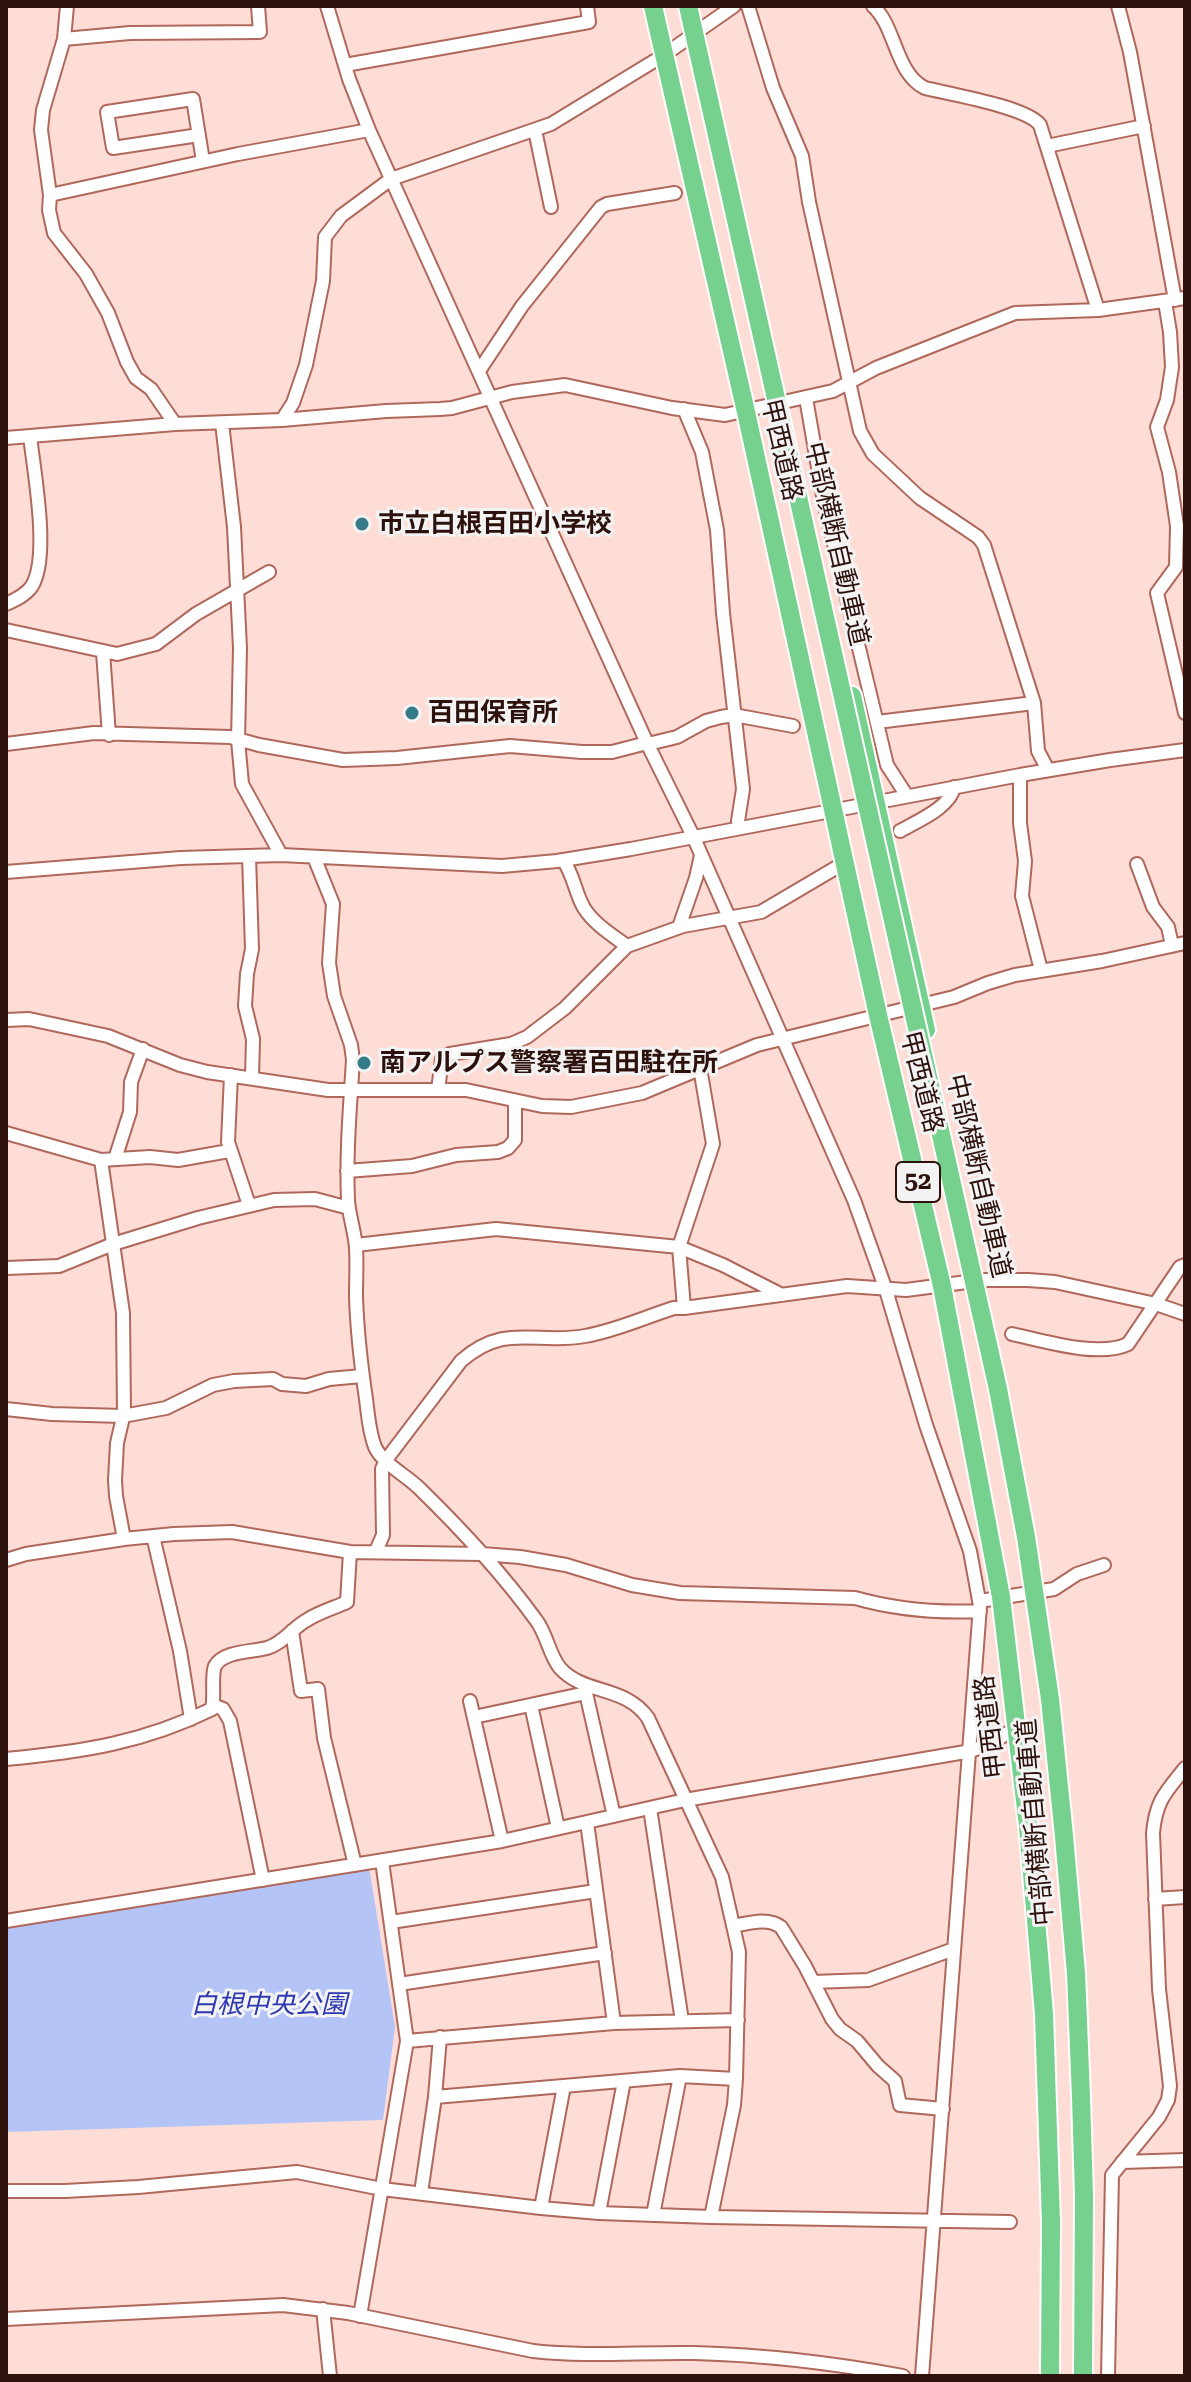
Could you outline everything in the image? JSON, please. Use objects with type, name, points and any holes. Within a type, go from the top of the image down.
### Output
[{"type":"highway","name":"甲西道路","points":[[653,6],[746,412],[878,1015],[942,1286],[1001,1597],[1018,1727],[1044,2014],[1051,2207],[1050,2376]]},
{"type":"highway","name":"中部横断自動車道","points":[[681,6],[991,1391],[1017,1536],[1041,1700],[1068,1973],[1076,2196],[1075,2376]]},
{"type":"highway","name":"中部横断自動車道","points":[[688,6],[998,1389],[1026,1537],[1050,1699],[1076,1973],[1084,2196],[1083,2376]]},
{"type":"highway","name":"甲西道路","points":[[697,6],[783,402],[877,802],[982,1280],[1009,1412],[1040,1592],[1058,1717],[1085,2012],[1092,2172],[1091,2376]]},
{"type":"street","points":[[67,6],[64,39],[43,110],[41,130],[54,233],[108,313],[136,378],[151,389],[175,424]]},
{"type":"street","points":[[64,39],[130,33],[260,32],[258,6]]},
{"type":"street","points":[[327,6],[369,130],[648,744],[693,836],[854,1200],[970,1551],[980,1606],[922,2376]]},
{"type":"street","points":[[345,65],[589,22],[587,6]]},
{"type":"street","points":[[282,420],[293,403],[306,365],[323,281],[325,237],[341,216],[391,179],[551,124],[664,55],[734,6]]},
{"type":"street","points":[[748,6],[773,88],[802,156],[809,202],[860,431],[873,454],[920,498],[978,537],[984,545],[1034,703],[1038,751],[1048,770]]},
{"type":"street","points":[[873,6],[881,14],[905,67],[917,84],[993,104],[1035,119],[1040,125],[1098,310]]},
{"type":"street","points":[[1118,6],[1130,52],[1175,300],[1170,332],[1178,366],[1157,427],[1169,472],[1177,526],[1176,567],[1157,593],[1185,713]]},
{"type":"street","points":[[199,135],[113,148],[107,112],[193,99],[199,135],[203,161]]},
{"type":"street","points":[[1047,146],[1144,126]]},
{"type":"street","points":[[50,195],[203,161],[369,130]]},
{"type":"street","points":[[535,130],[551,207]]},
{"type":"street","points":[[479,371],[522,306],[601,207],[675,193]]},
{"type":"street","points":[[6,438],[175,424],[452,408],[490,397],[565,385],[725,415],[833,391],[876,368],[1015,313],[1098,310],[1175,300]]},
{"type":"street","points":[[806,398],[824,502],[887,765],[907,796]]},
{"type":"street","points":[[684,409],[702,452],[717,530],[743,789],[739,828]]},
{"type":"street","points":[[222,423],[234,527],[240,648],[238,740],[242,784],[281,855]]},
{"type":"street","points":[[6,604],[32,586],[41,548],[30,436]]},
{"type":"street","points":[[6,630],[117,654],[156,644],[196,614],[269,572]]},
{"type":"street","points":[[103,652],[109,735]]},
{"type":"street","points":[[877,722],[1034,703]]},
{"type":"street","points":[[6,744],[94,733],[230,737],[343,760],[397,758],[510,746],[612,752],[677,737],[706,721],[734,715],[793,726]]},
{"type":"street","points":[[6,872],[181,858],[281,855],[502,866],[563,860],[1048,770],[1185,750]]},
{"type":"street","points":[[1020,775],[1020,823],[1025,861],[1022,896],[1041,970]]},
{"type":"street","points":[[900,831],[936,810],[953,794],[954,787]]},
{"type":"street","points":[[679,927],[701,855]]},
{"type":"street","points":[[249,856],[252,949],[245,1006],[253,1039],[252,1078]]},
{"type":"street","points":[[314,857],[333,904],[329,963],[334,996],[353,1060],[347,1171],[349,1208],[356,1245],[356,1299],[362,1376],[369,1425],[376,1448],[386,1460],[417,1486],[482,1554],[540,1625],[557,1665],[588,1689],[629,1699],[639,1705],[648,1718],[722,1877],[739,1952],[738,2020],[734,2105],[711,2217]]},
{"type":"street","points":[[563,860],[575,880],[582,906],[602,928],[627,946]]},
{"type":"street","points":[[438,1090],[442,1059],[450,1054],[511,1044],[527,1037],[565,1008],[627,946],[679,927],[761,912],[844,863]]},
{"type":"street","points":[[6,1020],[29,1019],[108,1036],[180,1065],[207,1072],[328,1090],[466,1090],[542,1106],[571,1107],[642,1093],[742,1050],[783,1038],[954,997],[988,983],[1041,970],[1102,961],[1178,944],[1153,907],[1137,864]]},
{"type":"street","points":[[115,1159],[130,1112],[131,1082],[143,1049]]},
{"type":"street","points":[[684,1308],[679,1247],[713,1144],[700,1068]]},
{"type":"street","points":[[231,1075],[229,1151],[237,1164],[249,1205]]},
{"type":"street","points":[[347,1171],[412,1166],[456,1155],[498,1152],[508,1148],[515,1140],[515,1101]]},
{"type":"street","points":[[6,1133],[101,1160],[150,1157],[178,1160],[229,1151]]},
{"type":"street","points":[[101,1160],[123,1313],[123,1416],[117,1443],[115,1480],[124,1539]]},
{"type":"street","points":[[6,1268],[59,1266],[113,1244],[198,1218],[274,1200],[315,1199],[349,1208]]},
{"type":"street","points":[[356,1245],[496,1229],[679,1247],[782,1295]]},
{"type":"street","points":[[1012,1334],[1059,1344],[1117,1349],[1128,1344],[1180,1267],[1185,1265]]},
{"type":"street","points":[[376,1551],[383,1535],[382,1469],[386,1460],[461,1361],[476,1348],[493,1340],[513,1336],[565,1339],[588,1336],[674,1308],[847,1286],[906,1290],[982,1280],[1055,1282],[1156,1304],[1185,1314]]},
{"type":"street","points":[[6,1409],[123,1416],[166,1408],[213,1385],[234,1381],[273,1379],[282,1384],[306,1386],[329,1379],[362,1376]]},
{"type":"street","points":[[6,1560],[26,1554],[124,1539],[232,1532],[350,1552],[482,1554],[566,1565],[632,1585],[680,1593],[855,1598],[944,1611],[980,1606],[1001,1597],[1054,1589],[1077,1574],[1104,1565]]},
{"type":"street","points":[[153,1536],[180,1651],[191,1719]]},
{"type":"street","points":[[6,1759],[77,1752],[115,1744],[212,1709],[216,1663],[225,1657],[282,1642],[308,1619],[347,1602],[350,1552]]},
{"type":"street","points":[[292,1631],[301,1691],[318,1689],[324,1738],[355,1865]]},
{"type":"street","points":[[474,1717],[588,1689]]},
{"type":"street","points":[[588,1689],[614,1816]]},
{"type":"street","points":[[470,1701],[502,1841]]},
{"type":"street","points":[[213,1705],[223,1709],[230,1721],[263,1880]]},
{"type":"street","points":[[531,1705],[558,1828]]},
{"type":"street","points":[[6,1921],[502,1841],[685,1800],[971,1751],[1018,1727]]},
{"type":"street","points":[[1108,2376],[1112,2175],[1159,2117],[1168,2100],[1170,2086],[1159,1989],[1153,1833],[1155,1812],[1160,1800],[1185,1768]]},
{"type":"street","points":[[650,1808],[682,2021]]},
{"type":"street","points":[[587,1822],[614,2023]]},
{"type":"street","points":[[360,2316],[407,2041],[382,1861]]},
{"type":"street","points":[[391,1922],[596,1891]]},
{"type":"street","points":[[1155,1899],[1185,1897]]},
{"type":"street","points":[[733,1926],[776,1922],[832,2019],[895,2081],[900,2105],[943,2109]]},
{"type":"street","points":[[813,1982],[868,1980],[954,1949]]},
{"type":"street","points":[[399,1984],[605,1953]]},
{"type":"street","points":[[407,2041],[614,2023],[738,2020]]},
{"type":"street","points":[[421,2193],[440,2037]]},
{"type":"street","points":[[435,2097],[680,2076],[736,2079]]},
{"type":"street","points":[[653,2215],[680,2076]]},
{"type":"street","points":[[599,2213],[624,2081]]},
{"type":"street","points":[[541,2208],[564,2086]]},
{"type":"street","points":[[1122,2162],[1185,2160]]},
{"type":"street","points":[[6,2191],[138,2187],[297,2172],[382,2189],[599,2213],[1010,2222]]},
{"type":"street","points":[[6,2319],[283,2305],[323,2309],[533,2351],[790,2358],[903,2376]]},
{"type":"street","points":[[323,2309],[330,2376]]},
{"type":"green space","name":"白根中央公園","points":[[367,1868],[395,2027],[383,2120],[6,2132],[6,1927]]},
{"type":"place","name":"市立白根百田小学校","points":[[362,524]]},
{"type":"place","name":"百田保育所","points":[[412,713]]},
{"type":"place","name":"南アルプス警察署百田駐在所","points":[[364,1063]]}]
